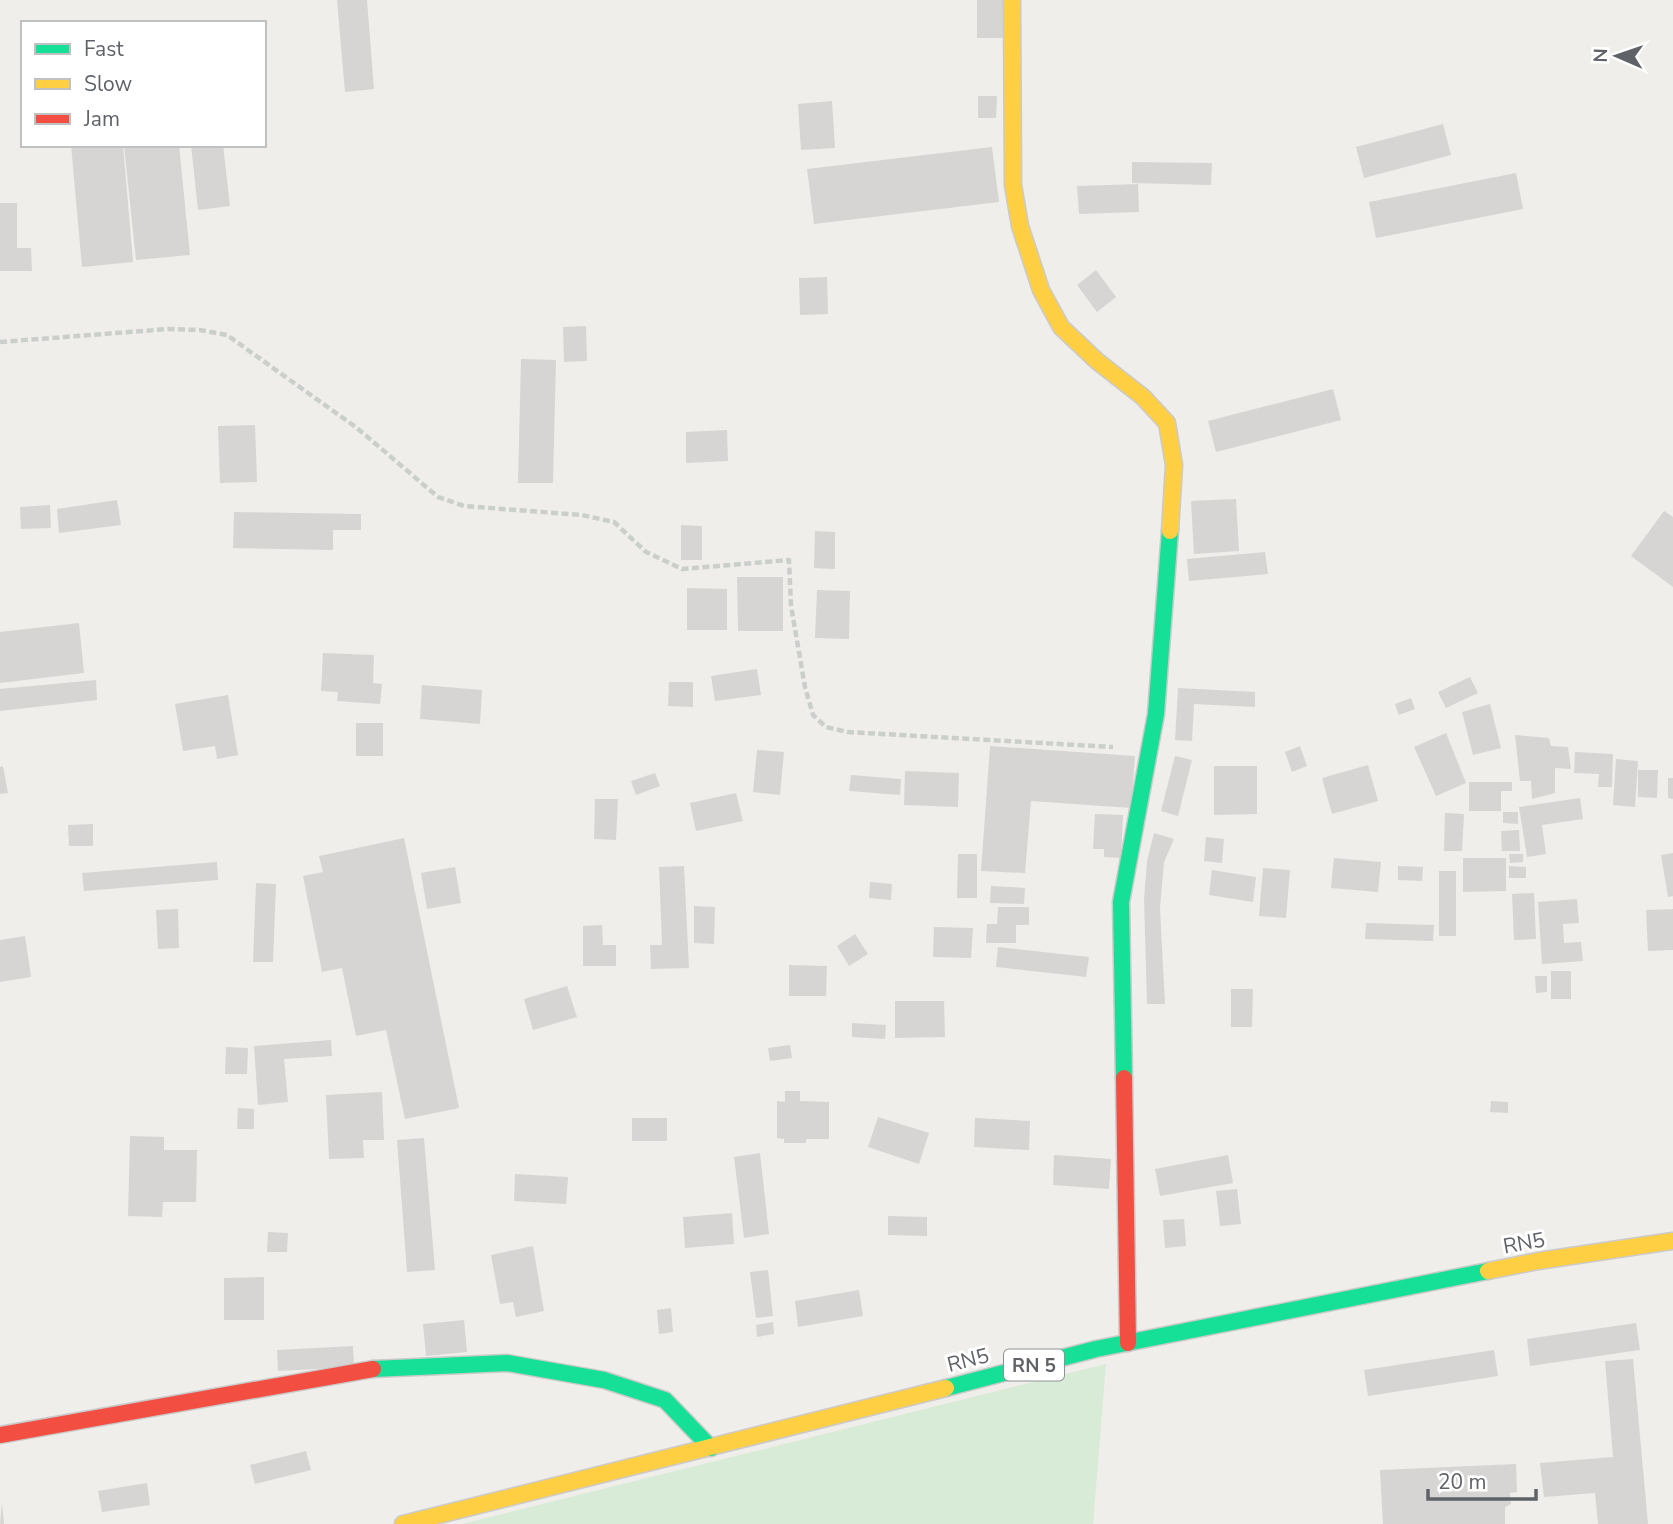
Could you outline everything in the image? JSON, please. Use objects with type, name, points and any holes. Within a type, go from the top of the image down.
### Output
[{"type":"street","points":[[1012,0],[1013,185],[1020,226],[1041,290],[1060,327],[1097,361],[1143,397],[1167,423],[1174,465],[1156,714],[1121,902],[1128,1343]]},
{"type":"street","name":"RN5","points":[[403,1524],[1083,1352],[1538,1261],[1673,1241]]},
{"type":"street","points":[[0,1435],[377,1368],[507,1363],[604,1380],[665,1400],[710,1448]]},
{"type":"path","points":[[0,342],[168,329],[200,330],[226,335],[356,428],[438,497],[464,506],[582,515],[614,522],[646,552],[681,569],[789,560],[791,606],[805,687],[813,715],[826,727],[847,732],[1149,749]]},
{"type":"green space","points":[[1106,1364],[1093,1524],[462,1524]]},
{"type":"building","points":[[337,0],[367,0],[374,89],[345,92]]},
{"type":"building","points":[[977,0],[1003,0],[1004,38],[977,38]]},
{"type":"building","points":[[978,96],[997,96],[996,118],[978,118]]},
{"type":"building","points":[[832,101],[835,148],[801,150],[798,104]]},
{"type":"building","points":[[1443,124],[1451,155],[1364,178],[1356,147]]},
{"type":"building","points":[[71,147],[123,147],[133,262],[82,267]]},
{"type":"building","points":[[124,147],[179,147],[190,255],[136,260]]},
{"type":"building","points":[[191,147],[223,147],[230,206],[198,210]]},
{"type":"building","points":[[992,147],[999,202],[814,224],[807,169]]},
{"type":"building","points":[[1132,162],[1212,163],[1211,185],[1132,183]]},
{"type":"building","points":[[1516,173],[1523,209],[1376,238],[1369,202]]},
{"type":"building","points":[[1138,184],[1139,212],[1079,214],[1077,186]]},
{"type":"building","points":[[0,203],[17,203],[17,248],[31,248],[32,271],[0,271]]},
{"type":"building","points":[[1096,270],[1116,297],[1097,312],[1077,285]]},
{"type":"building","points":[[827,277],[828,314],[800,315],[799,278]]},
{"type":"building","points":[[586,326],[587,361],[564,362],[563,327]]},
{"type":"building","points":[[521,359],[556,360],[553,483],[518,483]]},
{"type":"building","points":[[1333,389],[1341,420],[1216,452],[1208,421]]},
{"type":"building","points":[[255,425],[257,482],[220,483],[218,426]]},
{"type":"building","points":[[727,430],[728,461],[686,463],[686,432]]},
{"type":"building","points":[[1236,499],[1239,551],[1194,554],[1191,501]]},
{"type":"building","points":[[117,500],[121,525],[59,533],[57,509]]},
{"type":"building","points":[[50,505],[51,528],[21,529],[20,507]]},
{"type":"building","points":[[1664,511],[1673,517],[1673,587],[1631,556]]},
{"type":"building","points":[[234,512],[361,514],[361,530],[333,530],[333,550],[233,548]]},
{"type":"building","points":[[681,525],[702,526],[702,560],[681,560]]},
{"type":"building","points":[[815,531],[835,532],[835,569],[814,568]]},
{"type":"building","points":[[1265,552],[1268,574],[1189,581],[1187,559]]},
{"type":"building","points":[[737,577],[783,577],[783,631],[738,631]]},
{"type":"building","points":[[687,588],[727,589],[727,630],[687,630]]},
{"type":"building","points":[[817,590],[850,591],[849,639],[815,638]]},
{"type":"building","points":[[79,623],[84,673],[0,683],[0,632]]},
{"type":"building","points":[[323,653],[374,655],[373,683],[382,684],[380,704],[337,701],[338,692],[321,691]]},
{"type":"building","points":[[757,669],[761,695],[715,701],[711,676]]},
{"type":"building","points":[[1470,677],[1478,693],[1446,708],[1438,692]]},
{"type":"building","points":[[96,680],[97,700],[0,711],[0,689]]},
{"type":"building","points":[[669,682],[693,682],[693,707],[668,706]]},
{"type":"building","points":[[422,685],[482,690],[480,724],[420,719]]},
{"type":"building","points":[[1178,688],[1255,692],[1255,707],[1194,704],[1192,741],[1175,740]]},
{"type":"building","points":[[228,695],[238,755],[217,759],[215,746],[183,751],[175,704]]},
{"type":"building","points":[[1411,698],[1415,709],[1399,715],[1395,704]]},
{"type":"building","points":[[1490,704],[1501,748],[1473,755],[1462,712]]},
{"type":"building","points":[[356,723],[383,723],[383,756],[356,756]]},
{"type":"building","points":[[1446,733],[1466,783],[1436,796],[1414,747]]},
{"type":"building","points":[[1515,735],[1549,738],[1551,746],[1568,747],[1571,769],[1555,768],[1555,793],[1532,799],[1531,781],[1520,781]]},
{"type":"building","points":[[990,746],[1135,756],[1131,808],[1031,801],[1025,873],[981,871]]},
{"type":"building","points":[[1300,746],[1307,766],[1292,772],[1285,752]]},
{"type":"building","points":[[757,750],[784,752],[780,795],[753,792]]},
{"type":"building","points":[[1575,752],[1613,754],[1612,787],[1598,787],[1599,774],[1574,773]]},
{"type":"building","points":[[1175,756],[1192,760],[1178,816],[1161,811]]},
{"type":"building","points":[[1616,759],[1638,761],[1635,807],[1613,805]]},
{"type":"building","points":[[1368,765],[1378,801],[1332,814],[1322,778]]},
{"type":"building","points":[[3,766],[8,793],[0,794],[0,767]]},
{"type":"building","points":[[1214,766],[1257,766],[1257,814],[1214,815]]},
{"type":"building","points":[[1638,770],[1658,770],[1657,798],[1638,797]]},
{"type":"building","points":[[905,771],[959,773],[958,807],[904,805]]},
{"type":"building","points":[[655,773],[660,786],[636,795],[631,781]]},
{"type":"building","points":[[851,775],[901,779],[900,795],[849,791]]},
{"type":"building","points":[[1668,778],[1673,778],[1673,799],[1668,798]]},
{"type":"building","points":[[1469,782],[1512,782],[1512,791],[1501,791],[1501,811],[1469,811]]},
{"type":"building","points":[[736,793],[743,821],[696,831],[690,803]]},
{"type":"building","points":[[1580,798],[1583,819],[1542,825],[1546,854],[1527,857],[1519,807]]},
{"type":"building","points":[[595,799],[618,799],[616,840],[594,839]]},
{"type":"building","points":[[1503,812],[1518,812],[1518,824],[1503,823]]},
{"type":"building","points":[[1445,813],[1464,814],[1462,851],[1444,851]]},
{"type":"building","points":[[1095,814],[1123,815],[1121,858],[1104,857],[1104,849],[1093,849]]},
{"type":"building","points":[[93,824],[93,846],[69,846],[68,825]]},
{"type":"building","points":[[1519,830],[1520,851],[1502,851],[1501,831]]},
{"type":"building","points":[[1154,833],[1174,839],[1164,862],[1160,908],[1165,1004],[1147,1004],[1144,899],[1147,861]]},
{"type":"building","points":[[1206,837],[1224,839],[1222,863],[1204,861]]},
{"type":"building","points":[[404,838],[459,1108],[405,1119],[386,1030],[356,1036],[342,968],[322,972],[303,876],[323,872],[319,856]]},
{"type":"building","points":[[1673,853],[1673,896],[1668,897],[1661,855]]},
{"type":"building","points":[[958,854],[977,854],[977,898],[957,898]]},
{"type":"building","points":[[1509,854],[1523,854],[1523,862],[1510,863]]},
{"type":"building","points":[[1334,858],[1381,862],[1378,892],[1331,888]]},
{"type":"building","points":[[1463,858],[1506,858],[1506,891],[1463,892]]},
{"type":"building","points":[[217,862],[218,880],[84,891],[82,873]]},
{"type":"building","points":[[684,866],[689,968],[651,969],[650,945],[662,945],[659,867]]},
{"type":"building","points":[[1398,866],[1423,867],[1422,881],[1398,880]]},
{"type":"building","points":[[1509,866],[1526,867],[1526,878],[1509,878]]},
{"type":"building","points":[[455,867],[461,903],[427,909],[421,873]]},
{"type":"building","points":[[1263,868],[1290,870],[1286,918],[1259,916]]},
{"type":"building","points":[[1212,870],[1256,877],[1253,902],[1209,895]]},
{"type":"building","points":[[1439,871],[1456,871],[1456,936],[1439,936]]},
{"type":"building","points":[[870,882],[892,884],[891,900],[869,898]]},
{"type":"building","points":[[256,883],[276,884],[273,962],[253,962]]},
{"type":"building","points":[[991,886],[1025,888],[1024,904],[990,903]]},
{"type":"building","points":[[1534,893],[1536,939],[1514,940],[1512,894]]},
{"type":"building","points":[[1577,899],[1579,923],[1563,924],[1564,943],[1581,942],[1583,961],[1542,964],[1538,902]]},
{"type":"building","points":[[694,906],[715,907],[714,944],[694,943]]},
{"type":"building","points":[[998,907],[1029,907],[1029,925],[1016,925],[1016,943],[986,943],[987,924],[997,924]]},
{"type":"building","points":[[178,909],[179,948],[158,949],[156,910]]},
{"type":"building","points":[[1673,909],[1673,950],[1648,951],[1646,910]]},
{"type":"building","points":[[1366,923],[1434,925],[1433,941],[1365,939]]},
{"type":"building","points":[[602,925],[603,945],[616,945],[616,966],[583,966],[583,926]]},
{"type":"building","points":[[934,927],[973,928],[971,958],[933,957]]},
{"type":"building","points":[[855,934],[868,954],[849,966],[837,946]]},
{"type":"building","points":[[25,936],[31,977],[0,982],[0,940]]},
{"type":"building","points":[[998,947],[1089,957],[1086,977],[996,967]]},
{"type":"building","points":[[789,965],[827,966],[826,996],[789,996]]},
{"type":"building","points":[[1551,971],[1571,971],[1571,999],[1551,999]]},
{"type":"building","points":[[1535,976],[1547,976],[1547,992],[1536,993]]},
{"type":"building","points":[[567,986],[577,1017],[533,1030],[524,999]]},
{"type":"building","points":[[1231,989],[1253,989],[1252,1027],[1231,1027]]},
{"type":"building","points":[[895,1001],[944,1001],[945,1037],[895,1038]]},
{"type":"building","points":[[852,1023],[886,1025],[885,1039],[852,1037]]},
{"type":"building","points":[[331,1040],[332,1056],[284,1059],[288,1102],[258,1105],[254,1046]]},
{"type":"building","points":[[790,1045],[792,1058],[770,1061],[768,1048]]},
{"type":"building","points":[[226,1047],[248,1048],[247,1074],[225,1074]]},
{"type":"building","points":[[785,1091],[800,1091],[800,1101],[829,1102],[829,1139],[784,1143],[784,1139],[777,1138],[777,1101],[785,1102]]},
{"type":"building","points":[[382,1092],[384,1140],[363,1140],[364,1158],[329,1159],[326,1095]]},
{"type":"building","points":[[1491,1101],[1508,1102],[1508,1113],[1490,1112]]},
{"type":"building","points":[[238,1108],[254,1109],[254,1129],[237,1129]]},
{"type":"building","points":[[878,1117],[929,1133],[919,1164],[868,1147]]},
{"type":"building","points":[[632,1118],[667,1118],[667,1141],[632,1141]]},
{"type":"building","points":[[975,1118],[1030,1121],[1029,1150],[974,1147]]},
{"type":"building","points":[[130,1136],[164,1137],[164,1150],[197,1150],[196,1202],[163,1202],[162,1217],[128,1216]]},
{"type":"building","points":[[424,1138],[435,1270],[407,1272],[397,1140]]},
{"type":"building","points":[[760,1153],[769,1234],[744,1238],[734,1157]]},
{"type":"building","points":[[1054,1155],[1111,1159],[1109,1189],[1053,1185]]},
{"type":"building","points":[[1228,1155],[1233,1183],[1160,1196],[1155,1169]]},
{"type":"building","points":[[515,1174],[568,1177],[566,1204],[514,1201]]},
{"type":"building","points":[[1237,1189],[1241,1224],[1220,1226],[1216,1191]]},
{"type":"building","points":[[732,1213],[734,1244],[685,1248],[683,1217]]},
{"type":"building","points":[[888,1216],[927,1217],[927,1236],[888,1235]]},
{"type":"building","points":[[1184,1219],[1186,1246],[1165,1248],[1163,1220]]},
{"type":"building","points":[[268,1232],[288,1233],[287,1252],[267,1252]]},
{"type":"building","points":[[533,1246],[544,1311],[516,1317],[513,1302],[500,1304],[491,1255]]},
{"type":"building","points":[[768,1270],[773,1316],[756,1318],[750,1272]]},
{"type":"building","points":[[264,1277],[264,1320],[224,1320],[224,1278]]},
{"type":"building","points":[[859,1290],[863,1316],[798,1327],[795,1301]]},
{"type":"building","points":[[671,1308],[673,1332],[659,1334],[657,1310]]},
{"type":"building","points":[[464,1320],[467,1352],[426,1356],[423,1324]]},
{"type":"building","points":[[773,1322],[774,1334],[757,1337],[756,1325]]},
{"type":"building","points":[[1636,1323],[1640,1350],[1530,1366],[1527,1339]]},
{"type":"building","points":[[353,1346],[354,1367],[278,1371],[277,1350]]},
{"type":"building","points":[[1494,1350],[1498,1376],[1368,1396],[1364,1370]]},
{"type":"building","points":[[1633,1359],[1648,1524],[1598,1524],[1595,1493],[1544,1497],[1540,1463],[1613,1457],[1605,1361]]},
{"type":"building","points":[[306,1451],[311,1470],[255,1484],[250,1465]]},
{"type":"building","points":[[1516,1464],[1517,1492],[1510,1493],[1511,1504],[1505,1507],[1505,1524],[1383,1524],[1380,1470]]},
{"type":"building","points":[[147,1483],[150,1505],[102,1512],[98,1491]]},
{"type":"building","points":[[2,1502],[4,1524],[0,1524]]},
{"type":"traffic: fast","points":[[1124,1078],[1121,902],[1156,714],[1170,531]]},
{"type":"traffic: fast","points":[[946,1388],[1096,1349],[1488,1271]]},
{"type":"traffic: fast","points":[[373,1369],[507,1363],[604,1380],[665,1400],[711,1448]]},
{"type":"traffic: slow","points":[[1012,0],[1013,185],[1020,226],[1041,290],[1061,327],[1097,361],[1143,397],[1167,423],[1174,465],[1170,531]]},
{"type":"traffic: slow","points":[[1488,1271],[1673,1241]]},
{"type":"traffic: slow","points":[[403,1524],[946,1388]]},
{"type":"traffic: jam","points":[[1124,1078],[1128,1343]]},
{"type":"traffic: jam","points":[[0,1435],[373,1369]]}]
